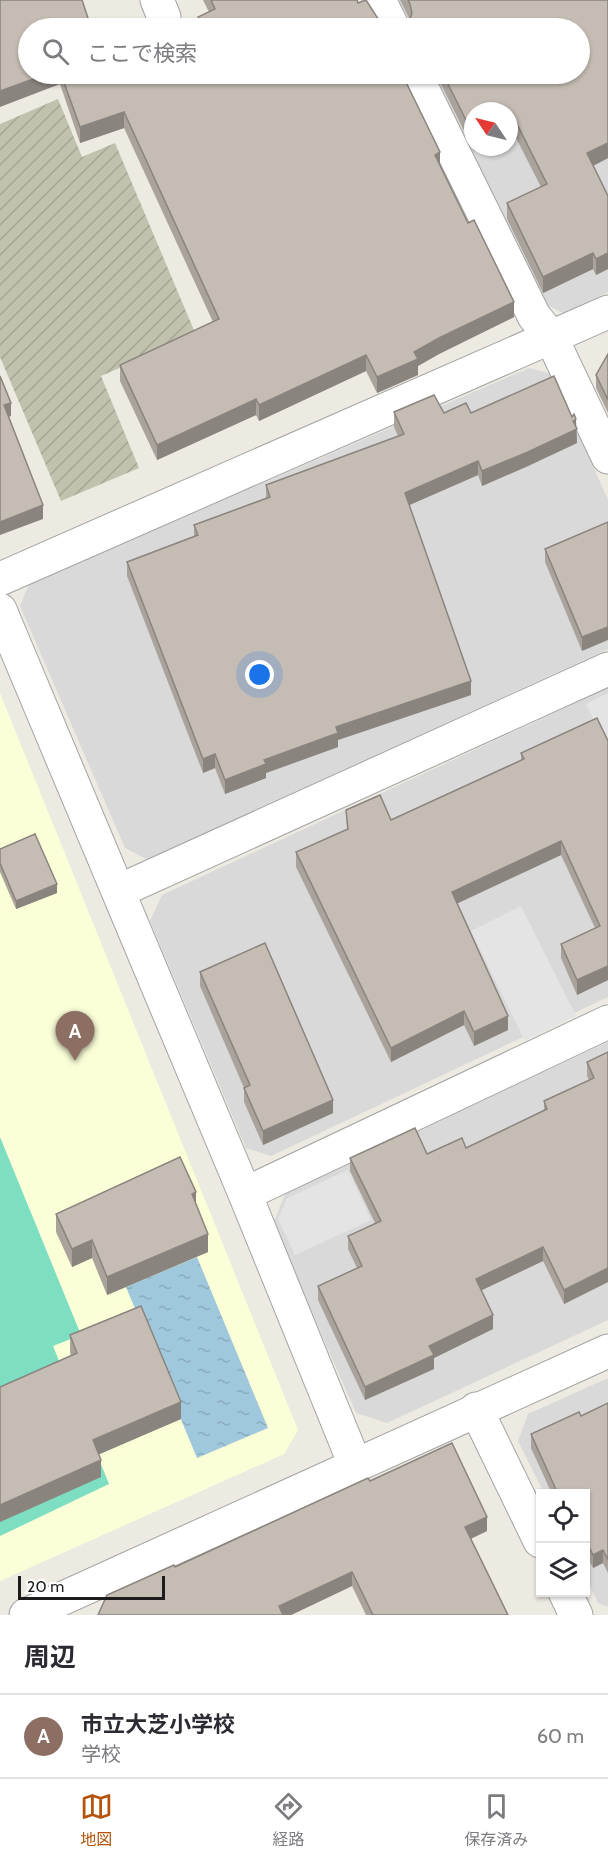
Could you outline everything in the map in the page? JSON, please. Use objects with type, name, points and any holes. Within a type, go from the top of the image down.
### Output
[{"type":"street","points":[[379,0],[388,18]]},
{"type":"street","points":[[420,84],[534,316],[551,337],[608,457]]},
{"type":"street","points":[[0,579],[608,312]]},
{"type":"street","points":[[0,610],[245,1194],[356,1467]]},
{"type":"street","points":[[119,891],[608,669]]},
{"type":"street","points":[[245,1194],[608,1022]]},
{"type":"street","points":[[33,1614],[356,1467],[476,1409],[608,1351]]},
{"type":"street","points":[[476,1409],[536,1533]]},
{"type":"street","points":[[568,1597],[576,1615]]},
{"type":"shaded area","points":[[394,0],[608,0],[608,292],[563,313],[545,304],[470,156],[518,156],[518,102],[464,102],[464,145],[433,84],[590,84],[590,18],[401,18]]},
{"type":"shaded area","points":[[58,99],[82,157],[115,143],[196,335],[101,376],[139,468],[61,501],[0,357],[0,124]]},
{"type":"shaded area","points":[[529,368],[552,374],[608,500],[608,649],[148,860],[125,848],[20,606],[29,584]]},
{"type":"shaded area","points":[[608,688],[608,997],[271,1156],[246,1148],[150,921],[162,895]]},
{"type":"shaded area","points":[[0,693],[298,1430],[284,1454],[0,1581]]},
{"type":"shaded area","points":[[608,693],[608,749],[586,704]]},
{"type":"shaded area","points":[[521,906],[576,1016],[525,1041],[471,931]]},
{"type":"shaded area","points":[[608,1042],[608,1320],[387,1423],[356,1413],[273,1224],[286,1192]]},
{"type":"shaded area","points":[[348,1170],[371,1220],[295,1255],[278,1219],[287,1198]]},
{"type":"shaded area","points":[[608,1378],[608,1607],[598,1603],[590,1586],[590,1489],[542,1489],[518,1441],[528,1414]]},
{"type":"green space","points":[[0,1137],[81,1335],[53,1346],[109,1484],[0,1536]]},
{"type":"water","points":[[197,1257],[268,1428],[197,1458],[126,1287]]},
{"type":"building","points":[[0,0],[82,0],[88,18],[18,18],[19,84],[0,91]]},
{"type":"building","points":[[211,0],[357,0],[358,3],[366,0],[378,18],[198,18],[215,9]]},
{"type":"building","points":[[408,0],[608,0],[608,143],[587,153],[608,196],[608,253],[596,259],[593,253],[543,277],[507,203],[547,184],[518,126],[518,102],[464,102],[464,116],[448,84],[590,84],[590,18],[410,18],[412,13]]},
{"type":"building","points":[[65,84],[407,84],[440,152],[435,155],[468,223],[474,220],[514,302],[439,338],[414,352],[418,359],[377,377],[366,355],[259,405],[256,399],[157,445],[120,365],[219,319],[124,112],[80,127]]},
{"type":"building","points":[[608,354],[608,400],[596,375]]},
{"type":"building","points":[[0,376],[11,403],[4,405],[43,505],[0,522]]},
{"type":"building","points":[[554,376],[572,417],[574,414],[576,419],[573,421],[577,429],[482,471],[478,461],[405,493],[471,681],[336,727],[338,733],[264,760],[266,764],[225,780],[215,754],[203,759],[127,562],[198,535],[194,525],[270,497],[266,485],[404,434],[394,412],[434,395],[444,413],[466,403],[471,413]]},
{"type":"building","points":[[608,522],[608,627],[582,637],[545,549]]},
{"type":"building","points":[[597,718],[608,741],[608,966],[577,980],[561,944],[600,926],[561,841],[452,892],[508,1016],[474,1032],[464,1011],[391,1048],[296,852],[348,829],[346,810],[380,795],[391,820],[524,759],[521,753]]},
{"type":"building","points":[[35,834],[57,884],[16,901],[0,863],[0,849]]},
{"type":"building","points":[[265,943],[333,1100],[263,1131],[244,1088],[250,1085],[200,972]]},
{"type":"building","points":[[608,1052],[608,1268],[564,1290],[543,1247],[476,1279],[493,1315],[429,1346],[434,1355],[365,1387],[318,1286],[362,1266],[348,1236],[381,1221],[350,1158],[415,1128],[427,1154],[462,1138],[466,1148],[547,1109],[544,1101],[594,1078],[587,1062]]},
{"type":"building","points":[[180,1157],[196,1192],[192,1194],[208,1234],[107,1277],[92,1240],[72,1249],[56,1214]]},
{"type":"building","points":[[141,1306],[181,1402],[93,1440],[101,1460],[0,1505],[0,1387],[77,1353],[70,1335]]},
{"type":"building","points":[[608,1403],[608,1560],[603,1550],[593,1555],[590,1549],[590,1489],[556,1489],[531,1434],[579,1412],[581,1416]]},
{"type":"building","points":[[452,1443],[487,1517],[465,1527],[508,1615],[373,1615],[352,1572],[279,1606],[283,1615],[98,1615],[107,1595],[174,1565],[175,1567],[368,1478],[370,1481]]},
{"type":"place","name":"市立大芝小学校","points":[[75,1061]]}]
